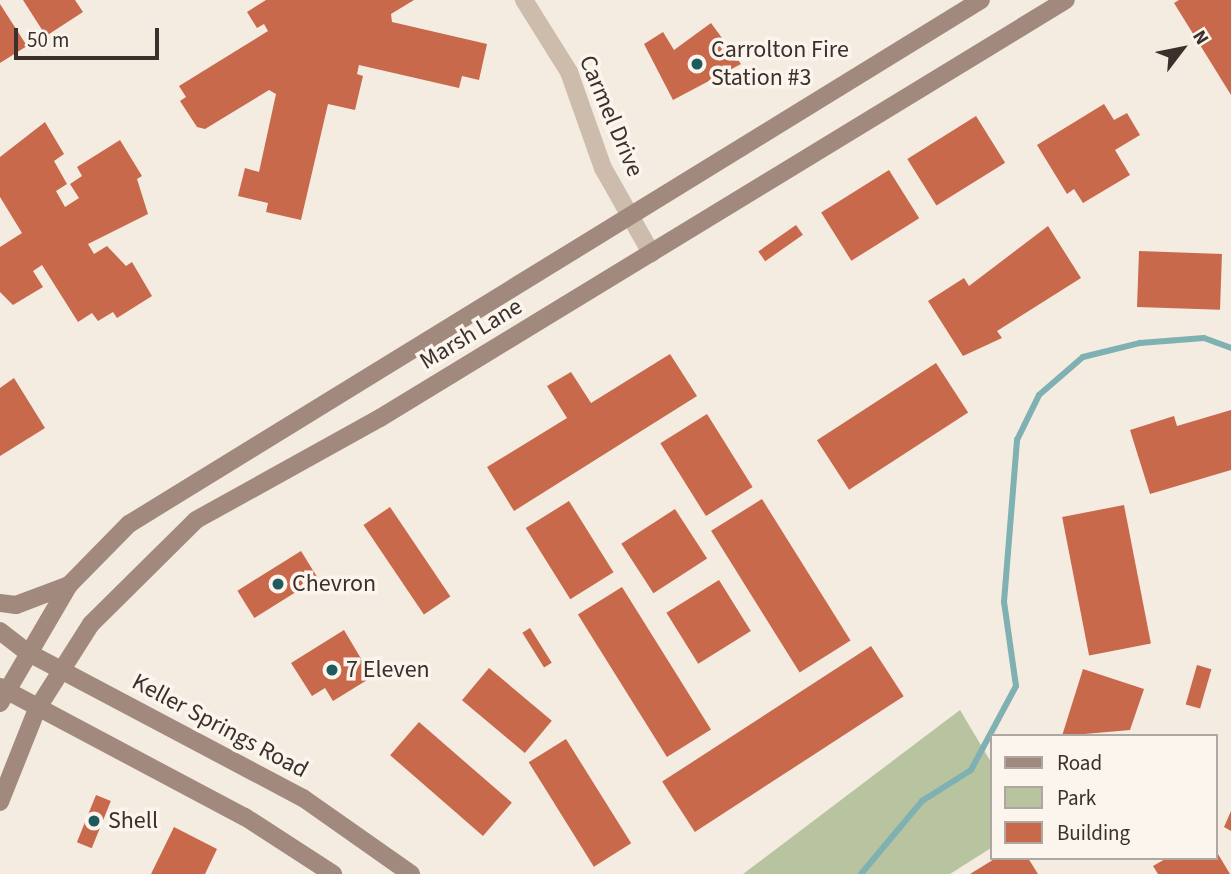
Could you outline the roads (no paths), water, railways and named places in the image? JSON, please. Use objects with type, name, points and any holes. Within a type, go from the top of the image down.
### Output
[{"type":"main road","name":"Marsh Lane","points":[[2,694],[69,585],[129,524],[170,495],[981,0]]},
{"type":"main road","name":"Marsh Lane","points":[[0,802],[37,709],[117,593],[196,520],[380,418],[1065,0]]},
{"type":"main road","points":[[0,603],[16,605],[69,585]]},
{"type":"main road","name":"Keller Springs Road","points":[[0,631],[27,652],[303,798],[411,874]]},
{"type":"main road","points":[[2,694],[37,709],[246,817],[333,874]]},
{"type":"street","name":"Carmel Drive","points":[[524,0],[569,72],[628,217],[650,253]]},
{"type":"waterway","points":[[990,734],[1016,686],[1004,602],[1017,440],[1039,395],[1083,357],[1140,343],[1204,338],[1231,348]]},
{"type":"waterway","points":[[861,874],[922,801],[971,770],[990,735]]},
{"type":"place","name":"Carrolton Fire Station #3","points":[[697,64]]},
{"type":"place","name":"Chevron","points":[[278,584]]},
{"type":"place","name":"7 Eleven","points":[[332,670]]},
{"type":"place","name":"Shell","points":[[94,821]]}]
